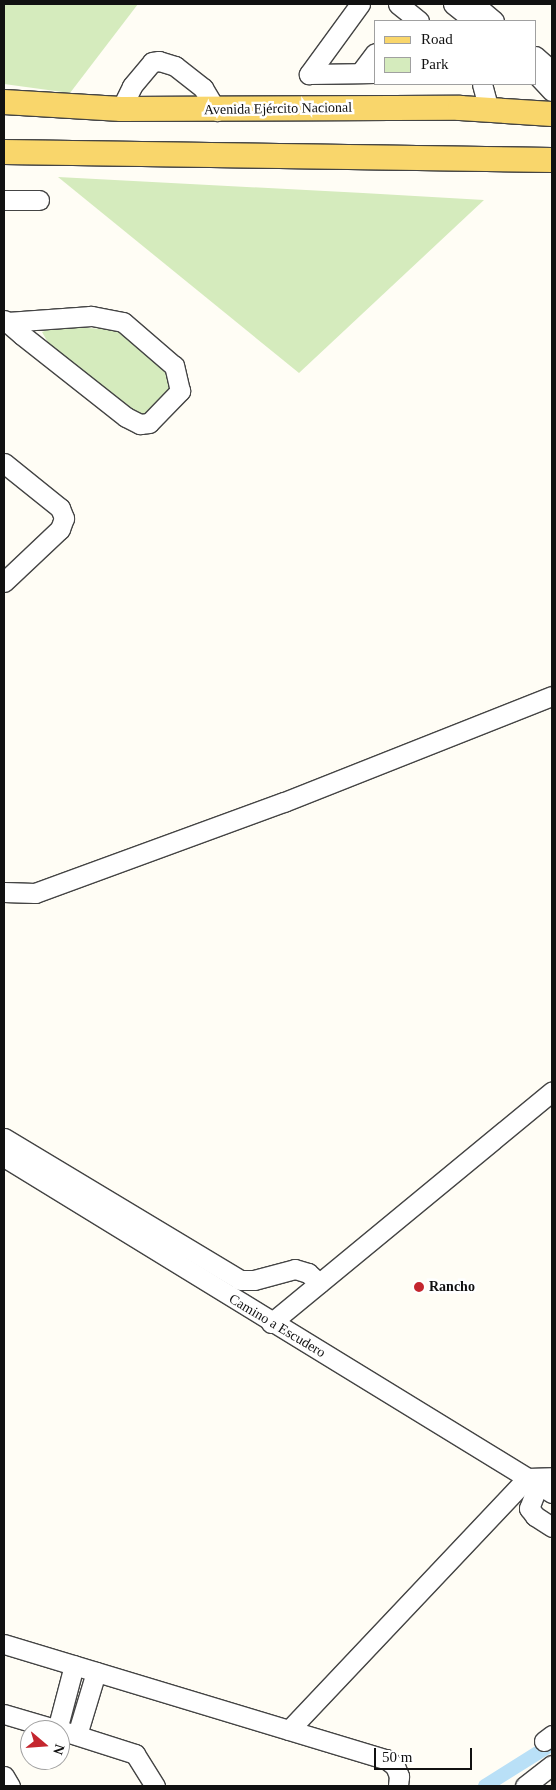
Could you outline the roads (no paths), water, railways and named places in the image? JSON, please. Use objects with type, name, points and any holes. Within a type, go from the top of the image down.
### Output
[{"type":"main road","name":"Avenida Ejército Nacional","points":[[4,102],[121,109],[217,111],[489,110],[552,114]]},
{"type":"main road","points":[[4,152],[552,160]]},
{"type":"street","points":[[360,4],[308,74],[368,73],[374,56]]},
{"type":"street","points":[[453,4],[473,20]]},
{"type":"street","points":[[474,4],[493,20]]},
{"type":"street","points":[[536,57],[552,71]]},
{"type":"street","points":[[121,109],[132,86],[152,62],[159,61],[175,66],[203,88],[217,111]]},
{"type":"street","points":[[536,74],[552,91]]},
{"type":"street","points":[[482,85],[489,110]]},
{"type":"street","points":[[4,200],[39,200]]},
{"type":"street","points":[[91,316],[123,322],[174,366],[180,392],[149,423],[140,424],[126,417],[5,321],[91,316]]},
{"type":"street","points":[[4,464],[60,508],[64,518],[60,529],[4,582]]},
{"type":"street","points":[[4,892],[35,893],[284,802],[552,696]]},
{"type":"street","points":[[271,1323],[552,1090]]},
{"type":"street","points":[[4,1138],[240,1280],[254,1280],[295,1269],[308,1273],[319,1283]]},
{"type":"street","name":"Camino a Escudero","points":[[4,1158],[271,1323],[542,1483]]},
{"type":"street","points":[[542,1483],[529,1508],[535,1516],[552,1527]]},
{"type":"street","points":[[289,1730],[542,1483]]},
{"type":"street","points":[[4,1644],[386,1759],[395,1766],[399,1776],[398,1786]]},
{"type":"street","points":[[65,1720],[74,1665]]},
{"type":"street","points":[[69,1720],[96,1672]]},
{"type":"street","points":[[4,1714],[25,1720]]},
{"type":"street","points":[[70,1733],[134,1754],[155,1786]]},
{"type":"street","points":[[525,1786],[551,1768]]},
{"type":"street","points":[[4,1776],[10,1786]]},
{"type":"waterway","points":[[485,1786],[552,1744]]},
{"type":"place","name":"Rancho","points":[[419,1287]]}]
